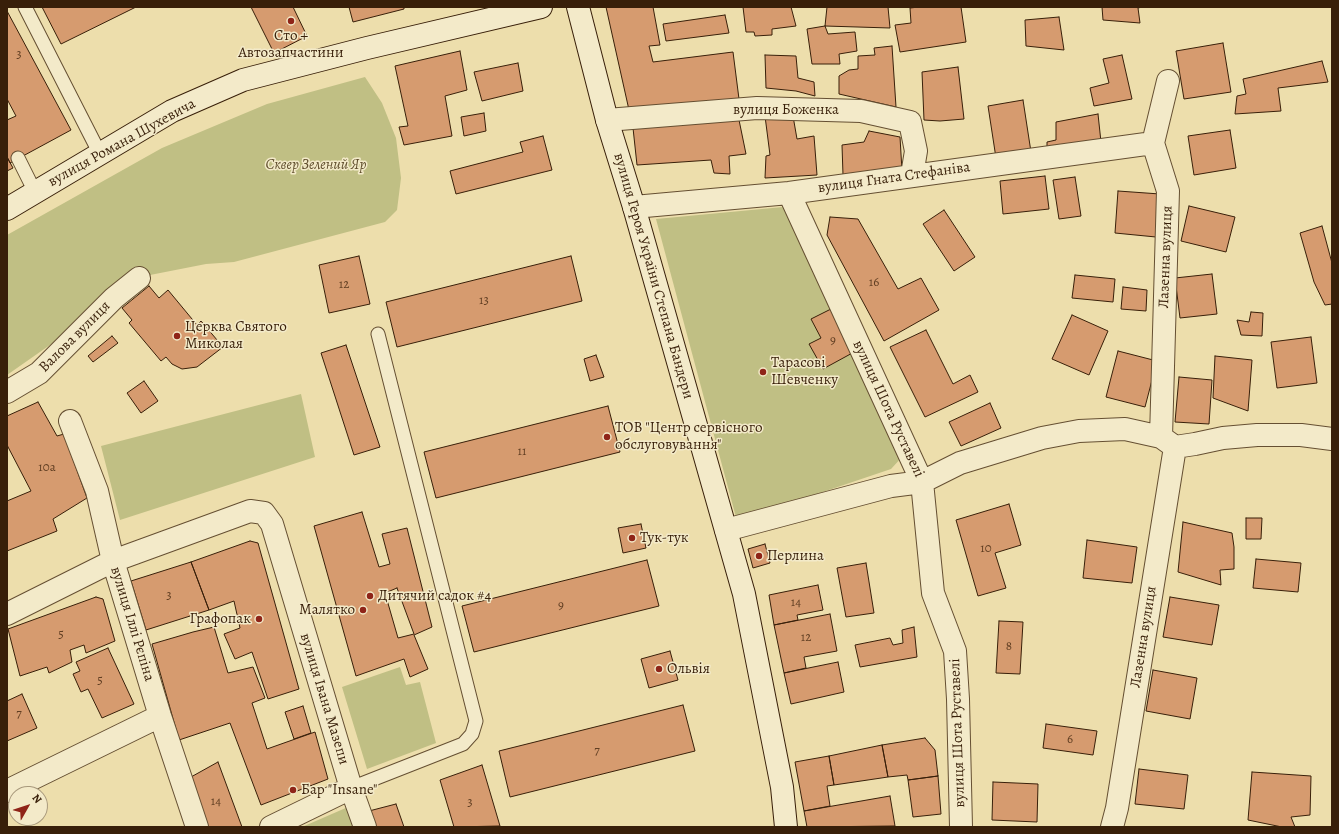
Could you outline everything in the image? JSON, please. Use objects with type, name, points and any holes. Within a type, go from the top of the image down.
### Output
[{"type":"street","name":"вулиця Романа Шухевича","points":[[7,209],[172,111],[243,80],[367,48],[541,7]]},
{"type":"street","name":"вулиця Героя України Степана Бандери","points":[[578,7],[608,120],[744,594],[782,787],[786,827]]},
{"type":"street","points":[[1153,143],[1168,81]]},
{"type":"street","name":"вулиця Боженка","points":[[608,120],[757,108],[861,111],[910,122],[916,151],[912,175]]},
{"type":"street","name":"вулиця Гната Стефаніва","points":[[634,207],[789,193],[1153,143]]},
{"type":"street","name":"Лазенна вулиця","points":[[1112,827],[1118,800],[1168,442],[1168,192],[1153,143]]},
{"type":"street","name":"вулиця Шота Руставелі","points":[[789,193],[922,482],[933,593],[955,651],[958,699],[961,827]]},
{"type":"street","name":"Валова вулиця","points":[[7,392],[39,373],[114,298],[139,278]]},
{"type":"street","name":"вулиця Іллі Рєпіна","points":[[70,421],[97,491],[113,561],[160,716],[197,827]]},
{"type":"street","points":[[726,530],[891,486],[922,482],[960,463],[1042,438],[1078,431],[1125,429],[1168,442],[1195,444],[1223,438],[1257,435],[1327,438]]},
{"type":"street","name":"вулиця Івана Мазепи","points":[[113,561],[250,511],[264,513],[272,524],[351,788],[365,827]]},
{"type":"street","points":[[7,614],[113,561]]},
{"type":"street","points":[[7,791],[160,716]]},
{"type":"street","points":[[271,827],[351,788]]},
{"type":"lane","points":[[25,7],[100,154]]},
{"type":"lane","points":[[18,158],[36,192]]},
{"type":"lane","points":[[351,788],[464,744],[472,734],[476,721],[378,334]]},
{"type":"green space","name":"Сквер Зелений Яр","points":[[365,77],[382,103],[396,138],[401,178],[397,210],[385,222],[234,262],[206,264],[150,275],[7,375],[7,235],[162,148],[267,104]]},
{"type":"green space","points":[[783,207],[898,439],[903,456],[891,469],[737,521],[656,219]]},
{"type":"green space","points":[[301,394],[315,457],[120,520],[101,446]]},
{"type":"green space","points":[[400,667],[406,685],[420,682],[436,743],[367,769],[342,687]]},
{"type":"green space","points":[[348,807],[353,827],[302,827]]},
{"type":"building","points":[[42,7],[136,7],[61,44]]},
{"type":"building","points":[[251,7],[293,7],[307,36],[274,53]]},
{"type":"building","points":[[349,7],[404,7],[404,9],[353,22]]},
{"type":"building","points":[[606,7],[653,7],[660,45],[649,46],[653,62],[733,52],[739,99],[629,110]]},
{"type":"building","points":[[743,7],[791,7],[796,26],[772,29],[772,35],[755,36],[754,32],[746,32]]},
{"type":"building","points":[[827,7],[888,7],[890,28],[825,26]]},
{"type":"building","points":[[961,7],[966,42],[900,52],[895,25],[911,23],[910,8]]},
{"type":"building","points":[[1102,7],[1142,7],[1138,8],[1140,23],[1103,20]]},
{"type":"building","points":[[7,11],[71,130],[10,163],[7,157],[7,120],[16,116],[7,99]]},
{"type":"building","points":[[725,15],[729,33],[666,41],[663,24]]},
{"type":"building","points":[[1059,17],[1064,50],[1026,46],[1025,20]]},
{"type":"building","points":[[825,26],[828,34],[855,32],[857,51],[839,54],[840,64],[812,64],[807,29]]},
{"type":"building","points":[[1223,43],[1231,92],[1184,99],[1176,51]]},
{"type":"building","points":[[892,46],[896,107],[839,94],[839,76],[849,70],[858,69],[858,56],[875,55],[874,48]]},
{"type":"building","points":[[460,51],[467,90],[445,96],[452,136],[404,145],[399,127],[408,126],[395,66]]},
{"type":"building","points":[[765,55],[796,56],[798,78],[814,82],[815,96],[796,91],[766,88]]},
{"type":"building","points":[[1122,55],[1132,99],[1094,106],[1090,88],[1109,83],[1103,59]]},
{"type":"building","points":[[1322,61],[1328,82],[1278,88],[1281,111],[1235,114],[1237,96],[1246,94],[1243,79]]},
{"type":"building","points":[[518,63],[523,91],[482,101],[474,72]]},
{"type":"building","points":[[958,67],[964,119],[940,121],[924,120],[922,72]]},
{"type":"building","points":[[1023,100],[1031,152],[996,158],[988,106]]},
{"type":"building","points":[[484,113],[486,131],[464,136],[461,117]]},
{"type":"building","points":[[1098,114],[1101,142],[1047,150],[1047,142],[1056,140],[1056,122]]},
{"type":"building","points":[[738,115],[746,154],[729,156],[730,174],[714,173],[711,160],[637,165],[633,128]]},
{"type":"building","points":[[765,116],[793,116],[797,139],[814,136],[817,175],[765,178],[766,156],[770,155]]},
{"type":"building","points":[[1230,130],[1236,168],[1194,175],[1188,136]]},
{"type":"building","points":[[869,131],[900,137],[902,171],[843,175],[842,145],[864,142]]},
{"type":"building","points":[[543,136],[552,170],[456,194],[450,171],[523,152],[520,142]]},
{"type":"building","points":[[7,157],[13,168],[7,171]]},
{"type":"building","points":[[1045,176],[1049,209],[1003,214],[1000,181]]},
{"type":"building","points":[[1075,177],[1081,216],[1059,219],[1053,180]]},
{"type":"building","points":[[1118,191],[1160,194],[1156,237],[1115,233]]},
{"type":"building","points":[[1189,206],[1235,217],[1226,252],[1181,241]]},
{"type":"building","points":[[944,210],[975,257],[954,271],[923,224]]},
{"type":"building","points":[[830,217],[858,219],[898,289],[921,278],[939,310],[884,341],[827,235]]},
{"type":"building","points":[[1322,226],[1332,263],[1332,304],[1325,305],[1314,282],[1300,233]]},
{"type":"building","points":[[359,256],[370,304],[329,313],[319,265]]},
{"type":"building","points":[[571,256],[582,301],[397,347],[386,302]]},
{"type":"building","points":[[1212,274],[1217,314],[1180,318],[1175,278]]},
{"type":"building","points":[[1075,275],[1115,279],[1113,302],[1072,298]]},
{"type":"building","name":"Церква Святого Миколая","points":[[149,286],[159,298],[168,290],[197,325],[201,321],[223,347],[197,367],[182,369],[172,364],[166,357],[161,361],[129,323],[132,320],[122,308]]},
{"type":"building","points":[[1123,287],[1147,290],[1146,311],[1121,309]]},
{"type":"building","points":[[833,308],[856,351],[823,369],[809,344],[821,338],[811,319]]},
{"type":"building","points":[[1251,312],[1263,313],[1262,336],[1241,335],[1237,320],[1249,322]]},
{"type":"building","points":[[1072,315],[1108,331],[1089,375],[1052,359]]},
{"type":"building","points":[[926,330],[953,384],[970,375],[978,392],[925,417],[890,347]]},
{"type":"building","points":[[112,336],[118,343],[93,362],[88,356]]},
{"type":"building","points":[[1311,337],[1317,383],[1277,388],[1271,342]]},
{"type":"building","points":[[346,345],[380,447],[354,455],[321,353]]},
{"type":"building","points":[[1118,351],[1157,361],[1145,407],[1106,397]]},
{"type":"building","points":[[596,355],[604,377],[590,381],[584,359]]},
{"type":"building","points":[[1215,356],[1252,360],[1248,411],[1213,398]]},
{"type":"building","points":[[1179,377],[1212,380],[1209,424],[1175,422]]},
{"type":"building","points":[[144,381],[158,401],[141,413],[127,393]]},
{"type":"building","points":[[38,402],[57,436],[64,434],[87,498],[53,519],[57,531],[7,551],[7,501],[31,491],[7,445],[7,416]]},
{"type":"building","points":[[990,403],[1001,428],[961,446],[949,422]]},
{"type":"building","points":[[608,406],[620,452],[436,498],[424,452]]},
{"type":"building","points":[[1009,504],[1021,545],[995,553],[1006,588],[978,596],[956,520]]},
{"type":"building","name":"Малятко","points":[[362,512],[379,567],[390,564],[382,534],[407,528],[432,627],[414,635],[428,669],[410,677],[404,659],[356,676],[314,526]],"holes":[[[397,588],[414,634],[398,638],[385,593]]]},
{"type":"building","points":[[1246,518],[1262,518],[1261,539],[1246,539]]},
{"type":"building","points":[[1183,522],[1232,533],[1234,547],[1234,569],[1220,570],[1221,585],[1178,572]]},
{"type":"building","name":"Тук-тук","points":[[641,524],[646,548],[623,553],[618,528]]},
{"type":"building","points":[[1087,540],[1137,547],[1132,583],[1083,578]]},
{"type":"building","name":"Графопак","points":[[250,541],[258,543],[299,689],[268,699],[252,652],[235,659],[224,634],[240,628],[234,601],[209,610],[191,562]]},
{"type":"building","name":"Перлина","points":[[765,544],[770,563],[753,568],[748,549]]},
{"type":"building","points":[[1256,559],[1301,563],[1298,592],[1253,588]]},
{"type":"building","points":[[647,560],[659,606],[474,652],[462,606]]},
{"type":"building","points":[[191,562],[209,610],[146,630],[131,581]]},
{"type":"building","points":[[866,563],[874,613],[846,617],[837,568]]},
{"type":"building","points":[[818,585],[823,610],[797,615],[798,620],[774,625],[769,595]]},
{"type":"building","points":[[96,597],[103,599],[115,641],[86,653],[84,645],[70,650],[72,662],[49,673],[47,667],[20,676],[8,629]]},
{"type":"building","points":[[1170,597],[1219,605],[1212,645],[1163,637]]},
{"type":"building","points":[[830,614],[837,651],[804,657],[806,668],[784,673],[774,625]]},
{"type":"building","points":[[999,621],[1023,622],[1020,674],[996,673]]},
{"type":"building","points":[[214,627],[228,673],[253,667],[265,698],[252,703],[267,749],[315,732],[328,779],[261,805],[230,723],[179,740],[152,644]]},
{"type":"building","points":[[914,627],[917,657],[860,667],[855,645],[890,638],[893,645],[903,643],[902,630]]},
{"type":"building","points":[[108,648],[134,704],[102,718],[88,689],[81,692],[73,674],[80,671],[76,662]]},
{"type":"building","name":"Ольвія","points":[[670,651],[678,680],[649,688],[641,659]]},
{"type":"building","points":[[838,662],[844,692],[791,704],[784,673]]},
{"type":"building","points":[[1153,670],[1197,678],[1190,719],[1146,711]]},
{"type":"building","points":[[22,694],[37,728],[7,741],[7,701]]},
{"type":"building","points":[[683,705],[695,751],[510,797],[499,751]]},
{"type":"building","points":[[303,706],[311,733],[294,739],[285,712]]},
{"type":"building","points":[[1046,724],[1097,731],[1093,755],[1043,748]]},
{"type":"building","points":[[925,738],[935,750],[938,776],[908,780],[907,775],[888,777],[882,745]]},
{"type":"building","points":[[882,745],[888,777],[834,785],[829,756]]},
{"type":"building","points":[[829,756],[834,785],[827,786],[830,806],[804,811],[795,762]]},
{"type":"building","points":[[218,762],[242,827],[208,827],[191,777]]},
{"type":"building","points":[[482,765],[500,826],[454,827],[440,780]]},
{"type":"building","points":[[1139,769],[1188,775],[1184,809],[1135,804]]},
{"type":"building","points":[[1252,772],[1311,776],[1310,815],[1291,817],[1295,827],[1282,827],[1248,820]]},
{"type":"building","points":[[938,776],[941,814],[913,817],[908,780]]},
{"type":"building","points":[[993,782],[1038,784],[1037,822],[992,820]]},
{"type":"building","points":[[890,796],[895,826],[807,827],[804,811]]},
{"type":"building","points":[[396,804],[404,827],[373,827],[369,811]]},
{"type":"place","name":"Сто + Автозапчастини","points":[[291,21]]},
{"type":"place","name":"Церква Святого Миколая","points":[[177,336]]},
{"type":"place","name":"Тарасові Шевченку","points":[[763,372]]},
{"type":"place","name":"ТОВ \"Центр сервісного обслуговування\"","points":[[607,437]]},
{"type":"place","name":"Тук-тук","points":[[632,538]]},
{"type":"place","name":"Перлина","points":[[759,556]]},
{"type":"place","name":"Дитячий садок #4","points":[[370,596]]},
{"type":"place","name":"Малятко","points":[[363,610]]},
{"type":"place","name":"Графопак","points":[[259,619]]},
{"type":"place","name":"Ольвія","points":[[659,669]]},
{"type":"place","name":"Бар \"Insane\"","points":[[293,790]]}]
